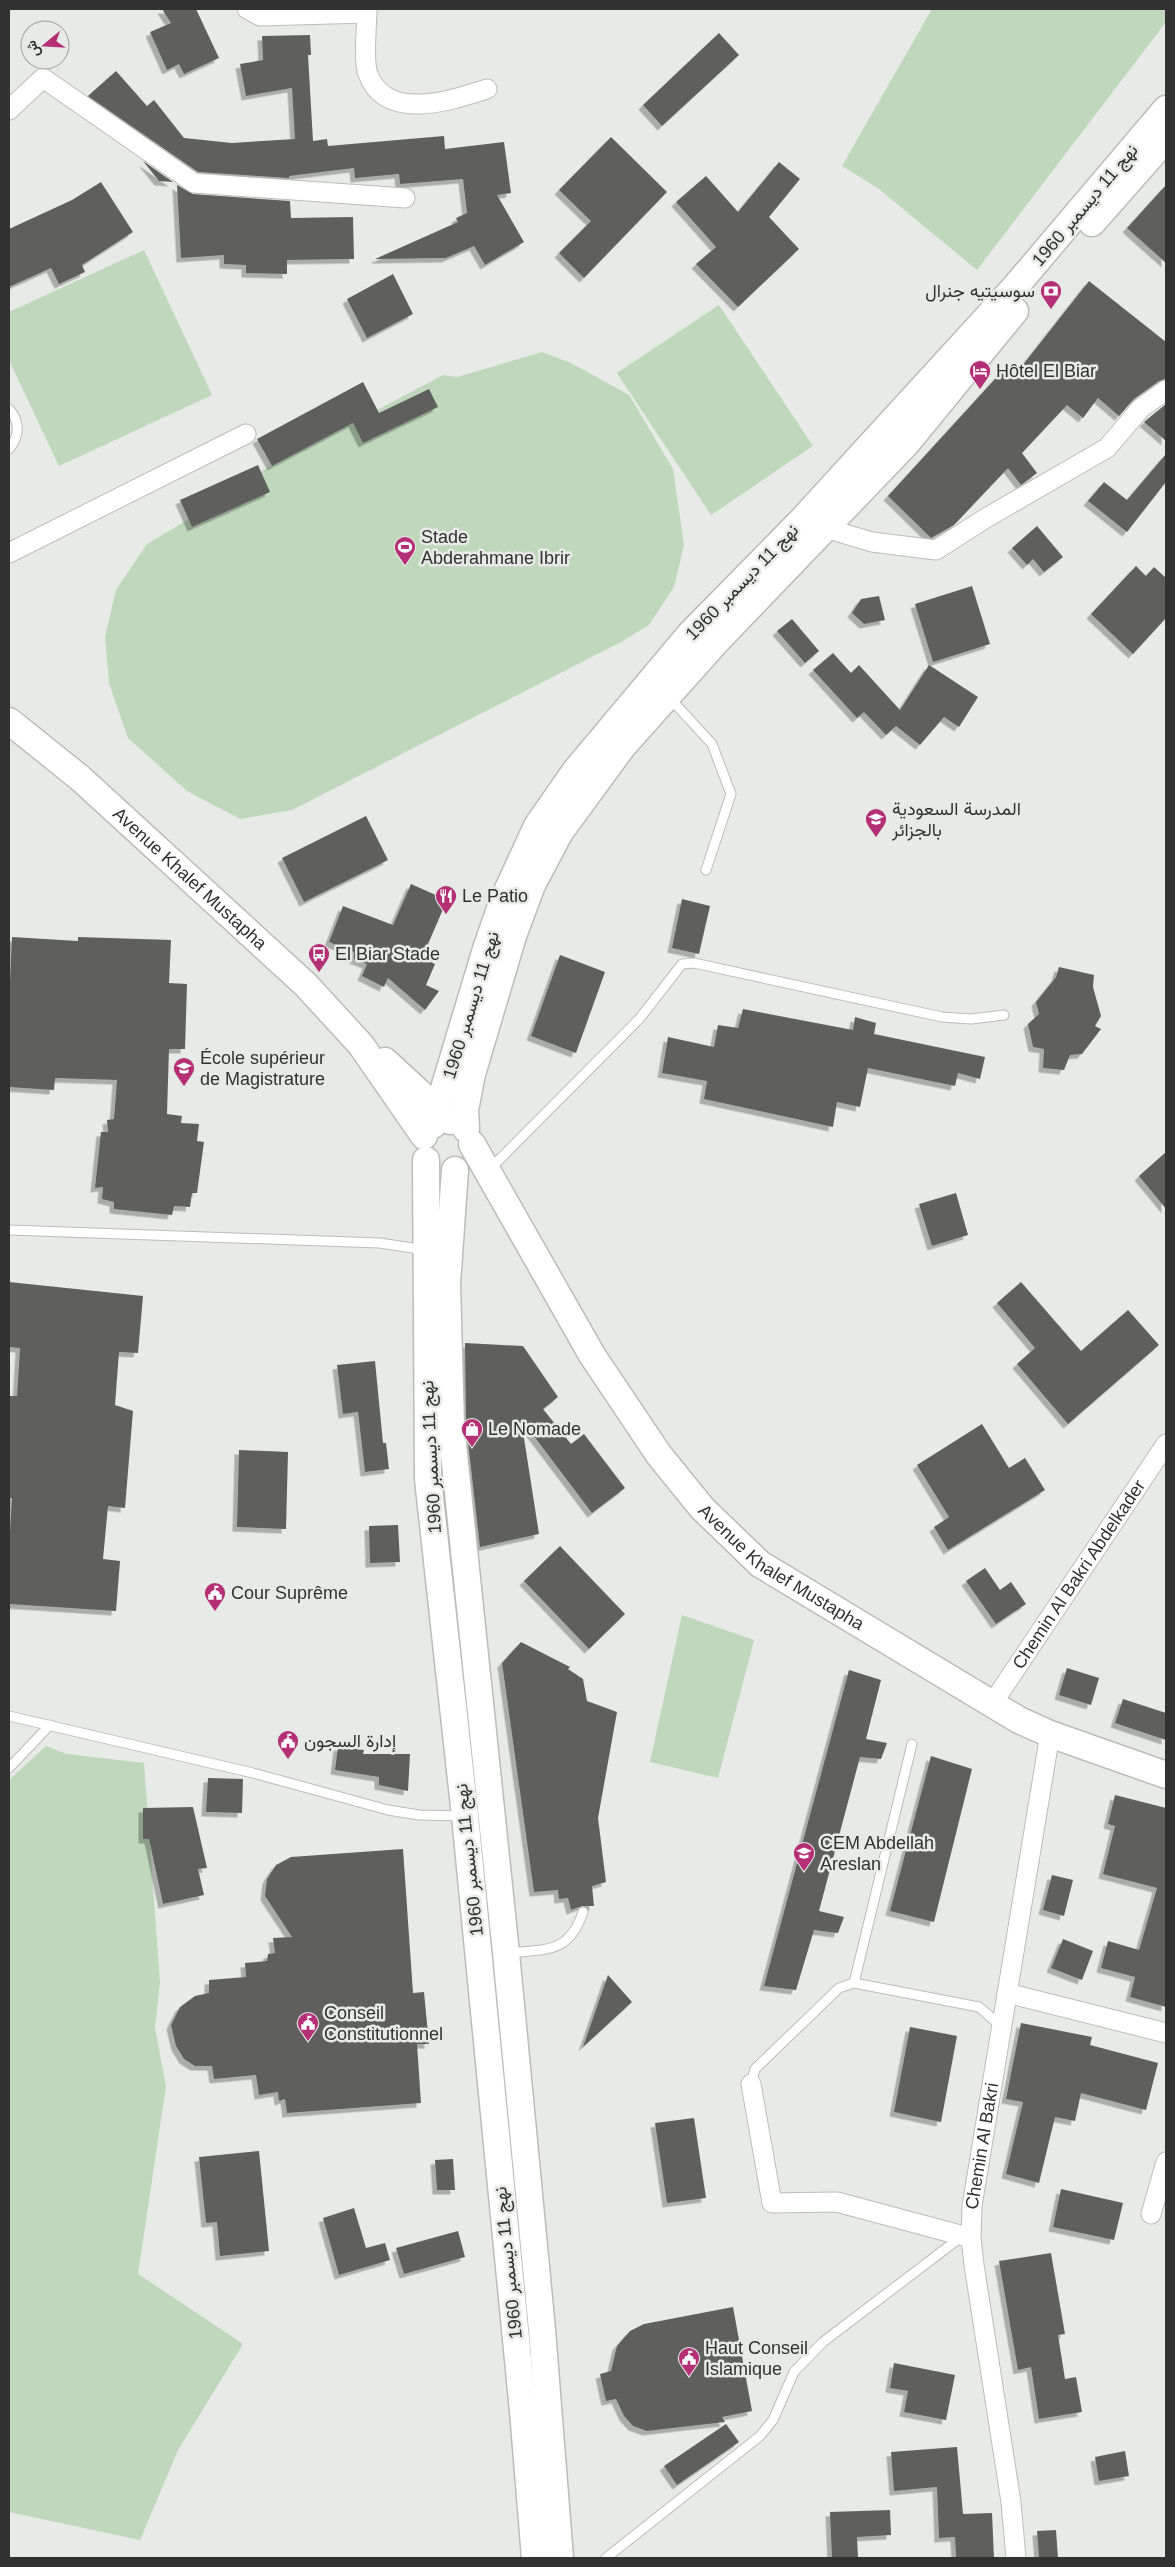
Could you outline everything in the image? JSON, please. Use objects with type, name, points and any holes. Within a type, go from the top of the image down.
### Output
[{"type":"main road","name":"نهج 11 ديسمبر 1960","points":[[534,2558],[523,2411],[465,1816],[428,1478],[425,1250],[444,1132],[486,950],[503,900],[537,826],[576,770],[690,634],[802,520],[1015,287],[1166,109]]},
{"type":"main road","name":"نهج 11 ديسمبر 1960","points":[[444,1132],[466,1110],[472,1074],[513,936],[532,885],[560,832],[623,746],[715,643],[906,444],[1014,312],[1166,139]]},
{"type":"main road","name":"Avenue Khalef Mustapha","points":[[9,721],[80,778],[306,985],[444,1132],[488,1171],[516,1224],[592,1355],[659,1455],[702,1508],[760,1564],[992,1704],[1050,1734],[1166,1775]]},
{"type":"main road","points":[[444,1132],[439,1170],[457,1170]]},
{"type":"main road","name":"نهج 11 ديسمبر 1960","points":[[457,1170],[447,1284],[451,1425],[506,1953],[542,2330],[560,2558]]},
{"type":"main road","name":"Avenue Khalef Mustapha","points":[[457,1170],[516,1224]]},
{"type":"street","points":[[247,9],[260,16],[367,11],[367,73],[380,92],[399,102],[421,105],[462,97],[487,89]]},
{"type":"street","points":[[9,110],[44,78],[194,183],[405,198]]},
{"type":"street","points":[[826,528],[872,542],[936,550],[986,518],[1107,448],[1142,408],[1166,390]]},
{"type":"street","points":[[9,553],[246,434]]},
{"type":"street","name":"Chemin Al Bakri Abdelkader","points":[[992,1704],[1166,1444]]},
{"type":"street","name":"Chemin Al Bakri","points":[[1016,2558],[1011,2502],[966,2238],[1050,1734]]},
{"type":"street","points":[[1007,1993],[1166,2033]]},
{"type":"street","points":[[751,2084],[772,2203],[837,2202],[966,2238]]},
{"type":"street","points":[[1151,2214],[1166,2162]]},
{"type":"lane","points":[[9,409],[16,417],[18,427],[14,443],[9,449]]},
{"type":"lane","points":[[665,698],[678,707],[712,744],[731,794],[706,870]]},
{"type":"lane","points":[[488,1171],[640,1018],[682,964],[694,963],[942,1017],[971,1019],[1004,1015]]},
{"type":"lane","points":[[9,1230],[380,1243],[425,1250]]},
{"type":"lane","points":[[9,1716],[253,1773],[388,1810],[419,1815],[465,1816]]},
{"type":"lane","points":[[9,1768],[50,1725]]},
{"type":"lane","points":[[854,1984],[912,1744]]},
{"type":"lane","points":[[506,1953],[554,1948],[567,1941],[577,1930],[582,1912]]},
{"type":"lane","points":[[751,2084],[756,2069],[762,2062],[839,1988],[854,1984],[979,2007],[1001,2027]]},
{"type":"lane","points":[[606,2558],[760,2436],[773,2420],[794,2372],[823,2342],[966,2238]]},
{"type":"green space","points":[[932,9],[1166,9],[1166,22],[977,270],[879,189],[842,166]]},
{"type":"green space","points":[[144,250],[212,395],[59,466],[9,360],[9,312]]},
{"type":"green space","points":[[719,305],[813,446],[711,515],[617,373]]},
{"type":"green space","name":"Stade Abderahmane Ibrir","points":[[542,352],[571,363],[629,395],[673,469],[684,545],[674,587],[649,625],[621,642],[292,810],[240,819],[187,791],[128,738],[109,683],[105,637],[116,590],[147,544],[211,506],[211,494],[272,466],[443,375],[457,377]]},
{"type":"green space","points":[[682,1615],[754,1640],[718,1778],[650,1762]]},
{"type":"green space","points":[[46,1746],[67,1754],[144,1763],[160,1982],[155,2028],[166,2086],[138,2274],[243,2344],[178,2450],[140,2540],[9,2512],[9,1780]]},
{"type":"building","points":[[162,9],[196,9],[219,58],[184,74],[179,64],[167,70],[150,32],[171,23]]},
{"type":"building","points":[[719,33],[739,55],[662,126],[643,105]]},
{"type":"building","points":[[310,35],[311,55],[308,55],[313,141],[327,139],[328,146],[444,136],[445,149],[504,142],[511,193],[497,195],[524,242],[485,265],[474,246],[446,258],[375,259],[458,222],[456,218],[467,213],[463,179],[400,184],[399,174],[355,178],[354,168],[289,176],[289,178],[198,172],[88,96],[116,71],[147,106],[154,100],[184,138],[232,143],[295,139],[292,88],[246,96],[240,64],[263,60],[262,36]]},
{"type":"building","points":[[611,137],[667,192],[584,278],[559,253],[591,221],[559,190]]},
{"type":"building","points":[[143,161],[173,182],[159,181]]},
{"type":"building","points":[[779,162],[800,179],[769,217],[799,249],[738,307],[696,264],[716,247],[676,202],[706,176],[738,212]]},
{"type":"building","points":[[101,182],[133,232],[82,265],[85,272],[59,284],[51,268],[9,287],[9,229],[72,200]]},
{"type":"building","points":[[177,185],[193,194],[290,201],[291,218],[353,217],[354,259],[287,260],[287,274],[246,273],[246,265],[224,264],[224,255],[181,258]]},
{"type":"building","points":[[1166,185],[1166,263],[1127,228]]},
{"type":"building","points":[[393,274],[413,314],[367,338],[347,299]]},
{"type":"building","points":[[1089,281],[1166,342],[1166,379],[1159,381],[1134,399],[1119,416],[1098,398],[1083,418],[1067,405],[1022,453],[1037,473],[1021,485],[1008,468],[954,525],[931,538],[888,496],[1006,367],[1015,375]]},
{"type":"building","points":[[363,382],[379,413],[429,389],[438,407],[363,443],[353,423],[272,466],[257,439]]},
{"type":"building","points":[[1166,404],[1166,441],[1144,422]]},
{"type":"building","points":[[1166,454],[1166,482],[1127,532],[1088,501],[1104,482],[1127,500]]},
{"type":"building","points":[[258,465],[270,492],[192,527],[180,500]]},
{"type":"building","points":[[1037,526],[1063,557],[1044,572],[1033,559],[1027,565],[1012,548]]},
{"type":"building","points":[[1136,566],[1146,576],[1154,567],[1166,578],[1166,618],[1133,654],[1091,614]]},
{"type":"building","points":[[972,586],[990,644],[933,662],[915,604]]},
{"type":"building","points":[[879,596],[885,620],[864,624],[852,613],[861,599]]},
{"type":"building","points":[[792,619],[819,651],[805,663],[777,631]]},
{"type":"building","points":[[833,653],[851,673],[859,665],[900,710],[929,665],[978,697],[959,727],[944,717],[920,745],[896,726],[886,735],[864,712],[857,718],[813,670]]},
{"type":"building","points":[[366,816],[388,860],[304,902],[282,858]]},
{"type":"building","points":[[411,884],[447,900],[422,958],[435,964],[426,985],[439,991],[425,1010],[388,978],[384,987],[362,976],[367,964],[354,959],[354,952],[329,942],[343,906],[393,925]]},
{"type":"building","points":[[682,899],[710,906],[699,954],[672,948]]},
{"type":"building","points":[[12,937],[78,941],[78,937],[171,940],[169,983],[187,984],[185,1049],[169,1049],[167,1114],[182,1116],[181,1123],[199,1124],[197,1141],[204,1142],[197,1193],[192,1193],[190,1207],[174,1206],[172,1215],[114,1209],[114,1202],[102,1199],[103,1187],[95,1188],[101,1132],[108,1132],[107,1120],[114,1119],[117,1080],[55,1078],[54,1090],[9,1087],[9,1004]]},
{"type":"building","points":[[560,955],[605,972],[576,1053],[531,1036]]},
{"type":"building","points":[[1059,967],[1094,975],[1093,987],[1101,1016],[1095,1026],[1101,1029],[1082,1054],[1070,1055],[1064,1070],[1043,1068],[1044,1049],[1033,1047],[1028,1024],[1039,1014],[1036,1002],[1056,977]]},
{"type":"building","points":[[743,1009],[853,1030],[855,1017],[876,1023],[874,1034],[985,1057],[980,1079],[958,1073],[955,1086],[868,1068],[860,1107],[837,1102],[833,1127],[704,1099],[707,1081],[662,1073],[668,1037],[714,1047],[718,1025],[738,1028]]},
{"type":"building","points":[[1166,1152],[1166,1209],[1139,1176]]},
{"type":"building","points":[[956,1193],[968,1235],[932,1246],[919,1204]]},
{"type":"building","points":[[9,1282],[143,1296],[138,1353],[119,1352],[115,1405],[133,1411],[125,1508],[108,1506],[103,1559],[120,1561],[116,1611],[9,1604],[9,1548],[12,1498],[9,1498],[9,1396],[17,1396],[20,1348],[9,1347]]},
{"type":"building","points":[[1021,1282],[1081,1351],[1128,1310],[1159,1345],[1068,1424],[1017,1364],[1035,1348],[997,1303]]},
{"type":"building","points":[[465,1343],[523,1346],[558,1397],[543,1409],[571,1444],[584,1434],[625,1488],[592,1513],[521,1419],[539,1534],[480,1547],[466,1424]]},
{"type":"building","points":[[375,1361],[383,1443],[386,1443],[389,1469],[365,1472],[358,1412],[343,1414],[337,1365]]},
{"type":"building","points":[[982,1424],[1009,1468],[1025,1458],[1045,1490],[948,1550],[934,1527],[949,1517],[917,1465]]},
{"type":"building","points":[[239,1450],[288,1452],[286,1529],[237,1527]]},
{"type":"building","points":[[398,1525],[400,1562],[370,1563],[369,1526]]},
{"type":"building","points":[[560,1546],[625,1614],[589,1649],[524,1581]]},
{"type":"building","points":[[985,1568],[1000,1590],[1011,1582],[1026,1604],[996,1624],[966,1581]]},
{"type":"building","points":[[521,1642],[570,1667],[568,1669],[583,1679],[587,1701],[617,1712],[598,1818],[606,1882],[592,1886],[594,1906],[582,1906],[571,1910],[568,1898],[559,1899],[558,1890],[534,1892],[502,1663]]},
{"type":"building","points":[[1067,1668],[1099,1678],[1091,1705],[1059,1695]]},
{"type":"building","points":[[849,1670],[881,1680],[866,1739],[887,1743],[881,1759],[860,1757],[819,1911],[844,1917],[838,1933],[814,1930],[796,1990],[764,1986]]},
{"type":"building","points":[[1123,1699],[1166,1713],[1166,1740],[1115,1723]]},
{"type":"building","points":[[338,1746],[364,1750],[363,1754],[410,1754],[408,1791],[379,1785],[379,1777],[335,1770]]},
{"type":"building","points":[[931,1756],[972,1769],[934,1922],[890,1911]]},
{"type":"building","points":[[208,1778],[243,1779],[242,1813],[206,1812]]},
{"type":"building","points":[[1115,1795],[1166,1808],[1166,2007],[1130,1997],[1135,1977],[1101,1968],[1108,1941],[1139,1950],[1157,1888],[1103,1874],[1115,1826],[1108,1824]]},
{"type":"building","points":[[193,1807],[207,1868],[198,1869],[204,1895],[163,1904],[149,1839],[143,1839],[143,1808]]},
{"type":"building","points":[[403,1849],[413,1993],[424,1992],[429,2044],[417,2044],[421,2103],[287,2113],[285,2099],[279,2101],[278,2092],[259,2095],[256,2075],[214,2079],[212,2066],[195,2066],[184,2059],[176,2046],[171,2025],[180,2007],[195,1996],[209,1993],[209,1980],[246,1977],[245,1963],[267,1961],[268,1954],[275,1953],[273,1938],[292,1937],[265,1896],[267,1879],[276,1865],[291,1857]]},
{"type":"building","points":[[1052,1875],[1073,1880],[1064,1916],[1043,1910]]},
{"type":"building","points":[[1063,1939],[1093,1951],[1082,1980],[1051,1968]]},
{"type":"building","points":[[608,1975],[632,2002],[583,2047]]},
{"type":"building","points":[[1021,2023],[1092,2037],[1090,2045],[1158,2063],[1146,2110],[1081,2093],[1075,2121],[1055,2117],[1039,2183],[1006,2174],[1023,2102],[1006,2099]]},
{"type":"building","points":[[910,2027],[957,2036],[941,2122],[894,2112]]},
{"type":"building","points":[[694,2118],[706,2198],[667,2203],[655,2123]]},
{"type":"building","points":[[259,2151],[269,2251],[220,2256],[217,2222],[206,2223],[199,2157]]},
{"type":"building","points":[[453,2159],[455,2190],[437,2190],[435,2160]]},
{"type":"building","points":[[1061,2189],[1123,2203],[1114,2240],[1053,2227]]},
{"type":"building","points":[[354,2208],[366,2248],[385,2243],[390,2260],[339,2275],[323,2218]]},
{"type":"building","points":[[458,2231],[465,2257],[404,2274],[396,2248]]},
{"type":"building","points":[[1051,2253],[1065,2334],[1058,2335],[1065,2379],[1076,2377],[1082,2412],[1039,2419],[1031,2367],[1018,2370],[999,2261]]},
{"type":"building","points":[[733,2307],[752,2411],[722,2417],[725,2422],[647,2431],[633,2426],[624,2416],[616,2399],[606,2401],[600,2374],[611,2371],[617,2346],[630,2331],[644,2324]]},
{"type":"building","points":[[894,2363],[955,2375],[946,2420],[904,2412],[908,2391],[890,2388]]},
{"type":"building","points":[[726,2424],[739,2442],[677,2485],[664,2466]]},
{"type":"building","points":[[957,2447],[963,2514],[992,2513],[994,2558],[956,2558],[955,2537],[939,2538],[937,2487],[894,2491],[891,2452]]},
{"type":"building","points":[[1125,2451],[1129,2476],[1099,2481],[1095,2457]]},
{"type":"building","points":[[890,2510],[891,2535],[857,2537],[858,2558],[832,2558],[830,2512]]},
{"type":"building","points":[[1056,2530],[1058,2558],[1039,2558],[1037,2531]]},
{"type":"place","name":"سوسيتيه جنرال","points":[[1051,310]]},
{"type":"place","name":"Hôtel El Biar","points":[[980,390]]},
{"type":"place","name":"Stade Abderahmane Ibrir","points":[[405,566]]},
{"type":"place","name":"المدرسة السعودية بالجزائر","points":[[876,838]]},
{"type":"place","name":"Le Patio","points":[[446,915]]},
{"type":"place","name":"El Biar Stade","points":[[319,973]]},
{"type":"place","name":"École supérieur de Magistrature","points":[[184,1087]]},
{"type":"place","name":"Le Nomade","points":[[472,1448]]},
{"type":"place","name":"Cour Suprême","points":[[215,1612]]},
{"type":"place","name":"إدارة السجون","points":[[288,1760]]},
{"type":"place","name":"CEM Abdellah Areslan","points":[[804,1872]]},
{"type":"place","name":"Conseil Constitutionnel","points":[[308,2042]]},
{"type":"place","name":"Haut Conseil Islamique","points":[[689,2377]]}]
